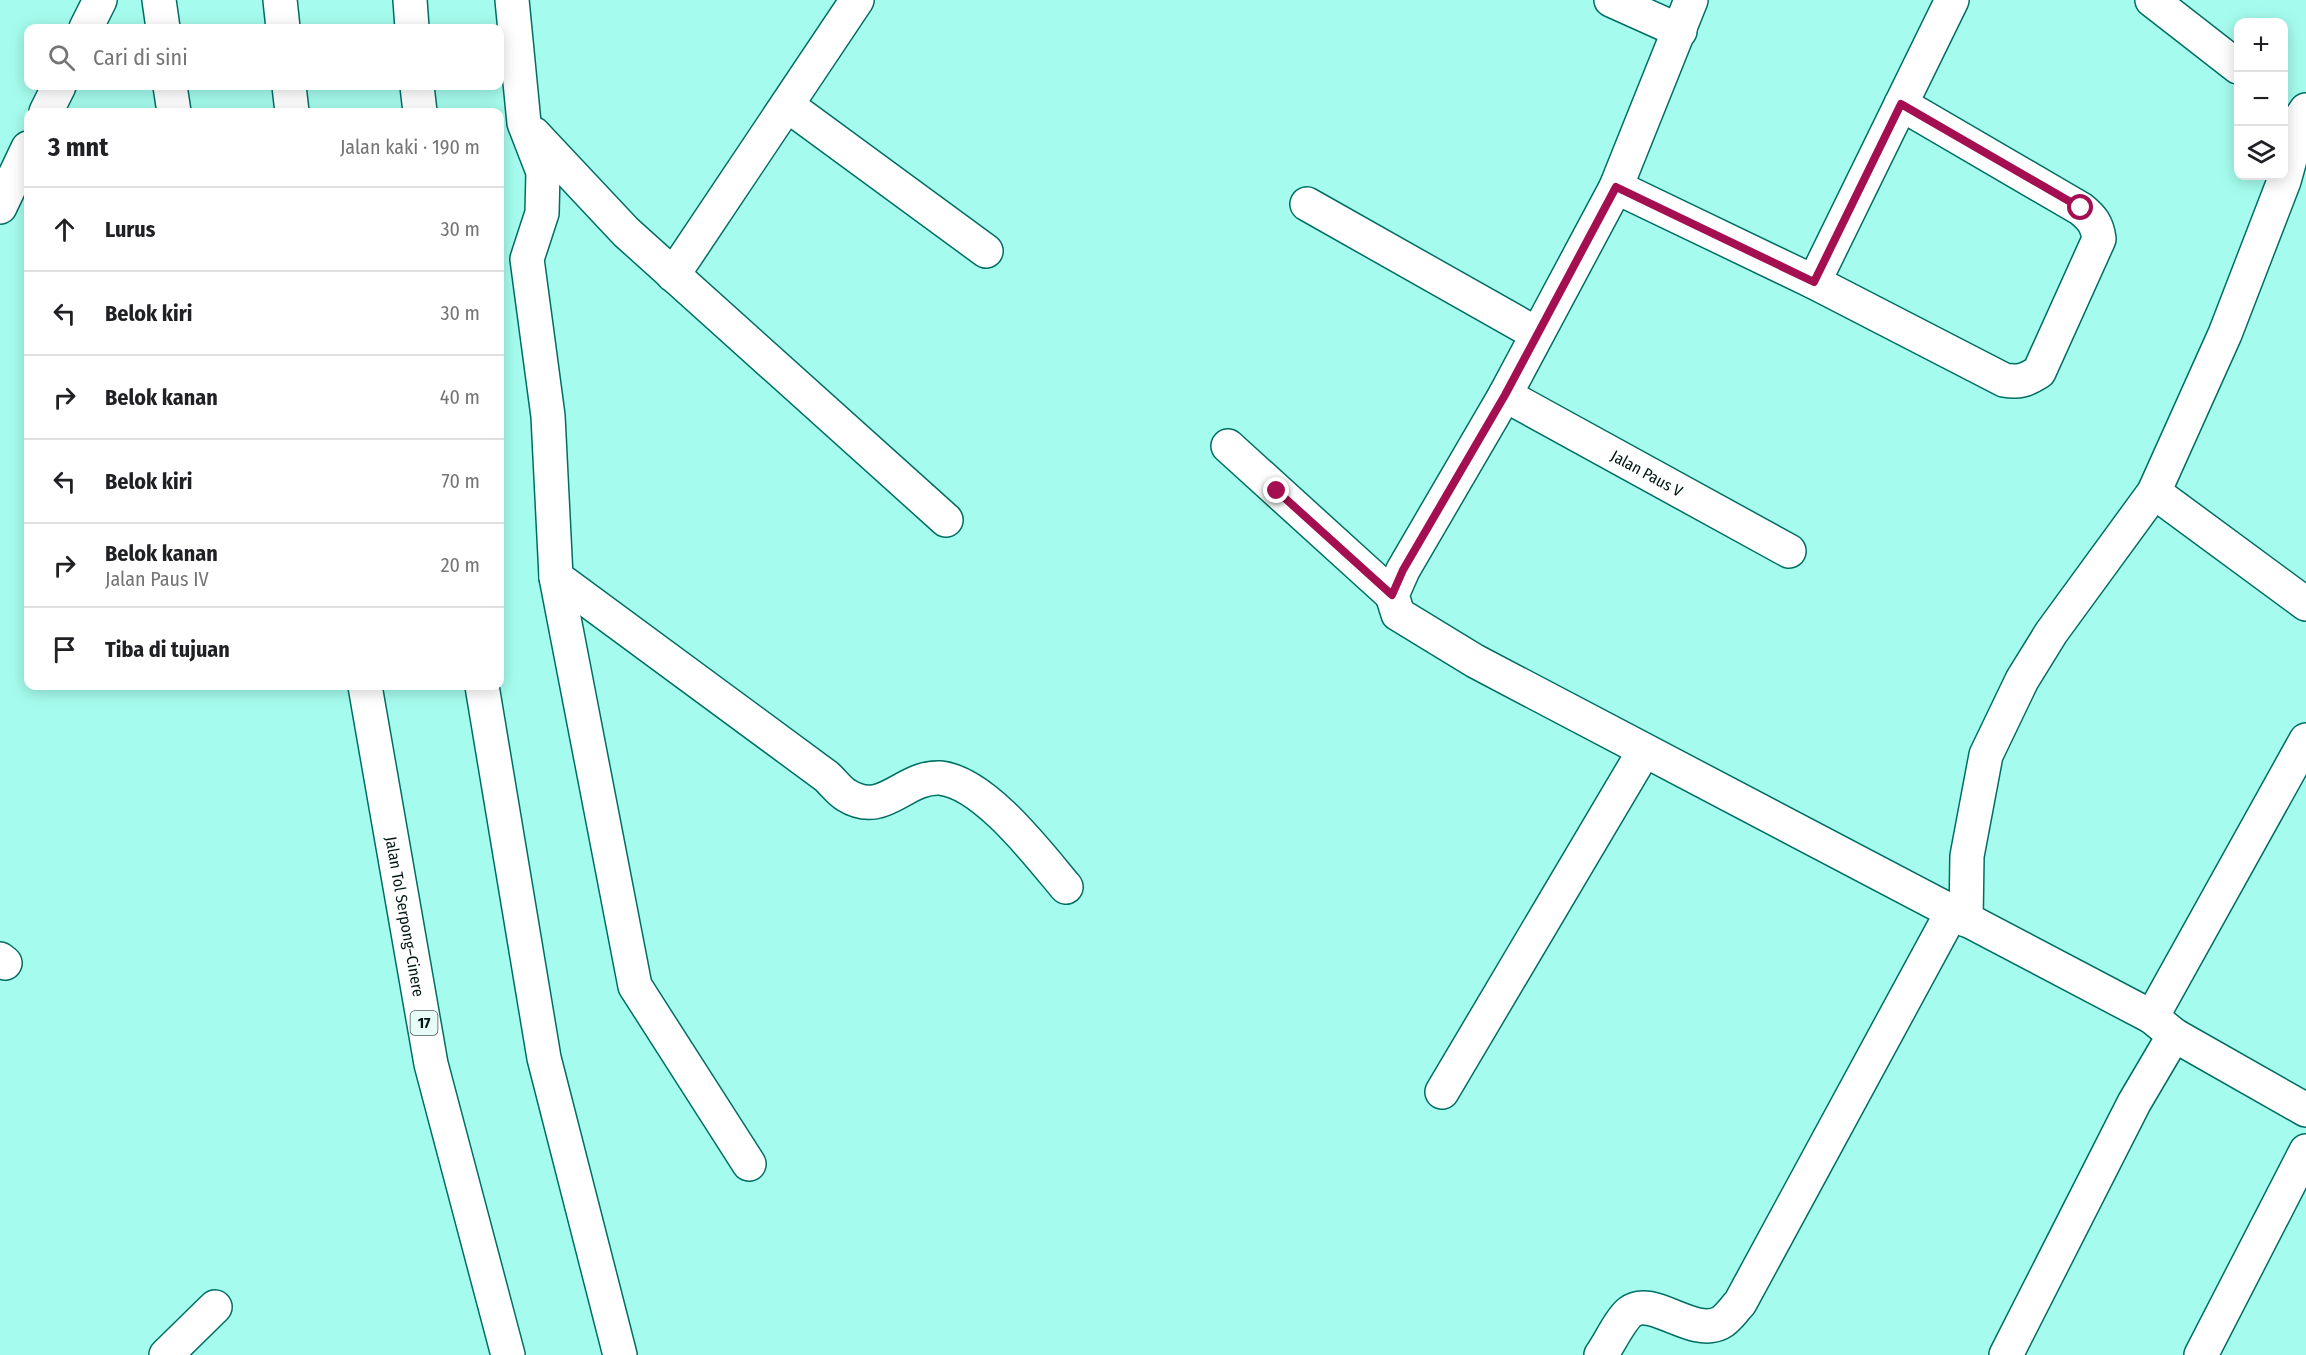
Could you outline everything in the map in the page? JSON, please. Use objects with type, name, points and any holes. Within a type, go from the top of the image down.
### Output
[{"type":"main road","points":[[88,24],[100,0]]},
{"type":"main road","points":[[159,0],[162,24]]},
{"type":"main road","points":[[280,0],[283,24]]},
{"type":"main road","points":[[410,0],[412,24]]},
{"type":"main road","points":[[512,0],[524,123],[543,172],[542,213],[527,259],[548,416],[556,577],[635,986],[749,1164]]},
{"type":"main road","points":[[673,275],[857,0]]},
{"type":"main road","points":[[1611,0],[1680,31]]},
{"type":"main road","points":[[1392,595],[1403,570],[1505,395],[1616,187],[1691,0]]},
{"type":"main road","points":[[1814,282],[1952,0]]},
{"type":"main road","points":[[2152,0],[2234,64]]},
{"type":"main road","points":[[48,108],[57,90]]},
{"type":"main road","points":[[171,90],[173,108]]},
{"type":"main road","points":[[290,90],[292,108]]},
{"type":"main road","points":[[417,90],[420,108]]},
{"type":"main road","points":[[1616,187],[1814,282],[2004,380],[2017,382],[2028,380],[2039,372],[2099,239],[2097,226],[2093,218],[2081,208],[1901,104]]},
{"type":"main road","points":[[787,105],[986,251]]},
{"type":"main road","points":[[1601,1355],[1629,1313],[1638,1308],[1656,1310],[1684,1322],[1709,1327],[1722,1322],[1740,1303],[1959,916],[1967,856],[1986,755],[2022,680],[2051,633],[2154,492],[2225,334],[2284,181],[2297,109]]},
{"type":"main road","points":[[524,123],[626,232],[946,520]]},
{"type":"main road","points":[[0,207],[24,156]]},
{"type":"main road","points":[[1307,204],[1537,334]]},
{"type":"main road","name":"Jalan Paus V","points":[[1505,395],[1789,551]]},
{"type":"main road","points":[[1228,447],[1392,595],[1398,614],[1475,661],[2163,1026],[2306,1110]]},
{"type":"main road","points":[[2154,492],[2306,604]]},
{"type":"main road","points":[[556,577],[826,776],[846,795],[864,802],[878,803],[921,780],[942,778],[966,788],[1000,810],[1066,887]]},
{"type":"main road","name":"Jalan Tol Serpong–Cinere","points":[[366,690],[431,1064],[508,1355]]},
{"type":"main road","points":[[483,690],[544,1058],[620,1355]]},
{"type":"main road","points":[[2006,1355],[2134,1103],[2163,1026],[2306,740]]},
{"type":"main road","points":[[1442,1092],[1644,751]]},
{"type":"main road","points":[[2202,1355],[2306,1151]]},
{"type":"main road","points":[[166,1355],[215,1307]]},
{"type":"route","points":[[1277,491],[1392,595],[1403,570],[1505,395],[1616,187],[1814,282],[1901,104],[2081,208]]}]
